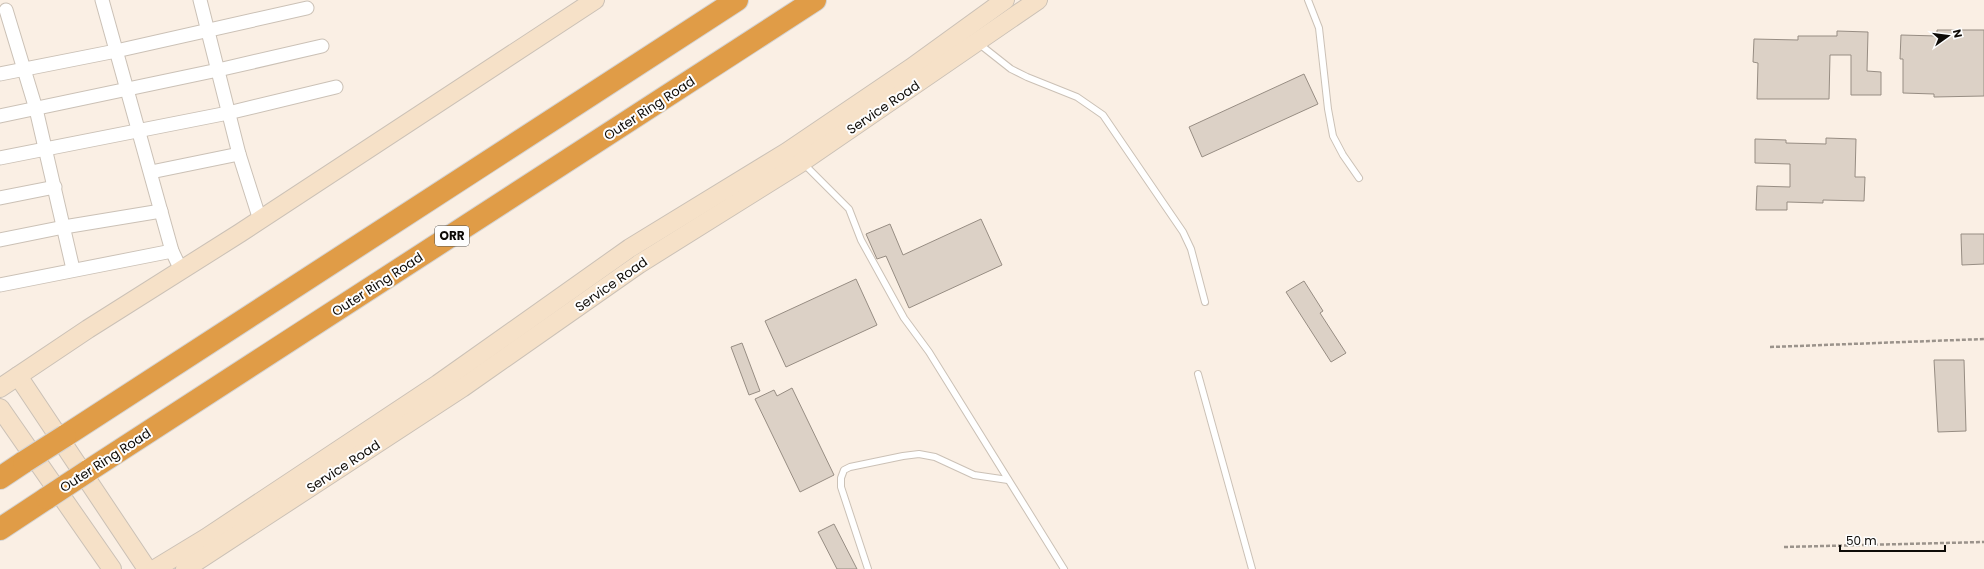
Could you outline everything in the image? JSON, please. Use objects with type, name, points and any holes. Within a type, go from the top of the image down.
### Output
[{"type":"highway","points":[[0,478],[737,0]]},
{"type":"highway","name":"Outer Ring Road","points":[[0,529],[815,0]]},
{"type":"main road","points":[[0,387],[260,220],[595,0]]},
{"type":"main road","points":[[155,569],[206,538],[438,384],[630,248],[787,152],[911,68],[1005,0]]},
{"type":"main road","name":"Service Road","points":[[185,569],[449,396],[639,264],[802,162],[1038,0]]},
{"type":"main road","points":[[18,376],[147,569]]},
{"type":"main road","points":[[0,408],[112,569]]},
{"type":"street","points":[[102,0],[172,251],[181,270]]},
{"type":"street","points":[[200,0],[239,154],[260,220]]},
{"type":"street","points":[[0,74],[116,51],[307,8]]},
{"type":"street","points":[[6,10],[36,109],[73,269]]},
{"type":"street","points":[[0,116],[126,88],[218,70],[322,46]]},
{"type":"street","points":[[0,158],[228,113],[336,87]]},
{"type":"street","points":[[151,172],[239,154]]},
{"type":"street","points":[[0,198],[55,187]]},
{"type":"street","points":[[0,240],[64,226],[161,211]]},
{"type":"street","points":[[0,285],[73,269],[172,251]]},
{"type":"lane","points":[[1308,0],[1319,28],[1328,109],[1333,136],[1343,155],[1359,178]]},
{"type":"lane","points":[[977,42],[1011,69],[1077,97],[1103,115],[1183,232],[1191,249],[1205,302]]},
{"type":"lane","points":[[802,162],[849,209],[861,240],[904,318],[929,352],[1064,569]]},
{"type":"lane","points":[[1198,374],[1252,569]]},
{"type":"lane","points":[[868,569],[841,487],[841,478],[844,470],[850,467],[919,454],[935,457],[974,475],[1008,480]]},
{"type":"path","points":[[1770,347],[1984,338]]},
{"type":"path","points":[[1784,547],[1984,542]]},
{"type":"building","points":[[1937,30],[1984,30],[1984,96],[1934,97],[1934,94],[1903,93],[1903,59],[1900,59],[1901,35],[1937,36]]},
{"type":"building","points":[[1837,31],[1868,32],[1867,71],[1881,72],[1881,95],[1851,95],[1851,55],[1830,55],[1829,99],[1757,99],[1758,63],[1753,62],[1754,39],[1798,40],[1798,36],[1837,36]]},
{"type":"building","points":[[1304,74],[1318,104],[1202,157],[1189,127]]},
{"type":"building","points":[[1826,138],[1856,139],[1855,177],[1865,177],[1864,201],[1823,200],[1823,203],[1787,202],[1787,210],[1756,210],[1757,186],[1790,187],[1790,164],[1755,163],[1755,139],[1786,140],[1786,143],[1826,144]]},
{"type":"building","points":[[981,219],[1002,265],[909,308],[886,256],[877,259],[866,234],[890,224],[903,255]]},
{"type":"building","points":[[1961,234],[1984,234],[1984,264],[1962,265]]},
{"type":"building","points":[[856,279],[877,325],[786,367],[765,321]]},
{"type":"building","points":[[1304,281],[1323,311],[1320,313],[1346,353],[1331,362],[1286,292]]},
{"type":"building","points":[[742,343],[760,391],[749,395],[731,347]]},
{"type":"building","points":[[1934,360],[1964,360],[1966,431],[1938,432]]},
{"type":"building","points":[[792,388],[834,475],[800,492],[755,399],[774,390],[777,396]]},
{"type":"building","points":[[834,524],[857,569],[837,569],[818,532]]}]
